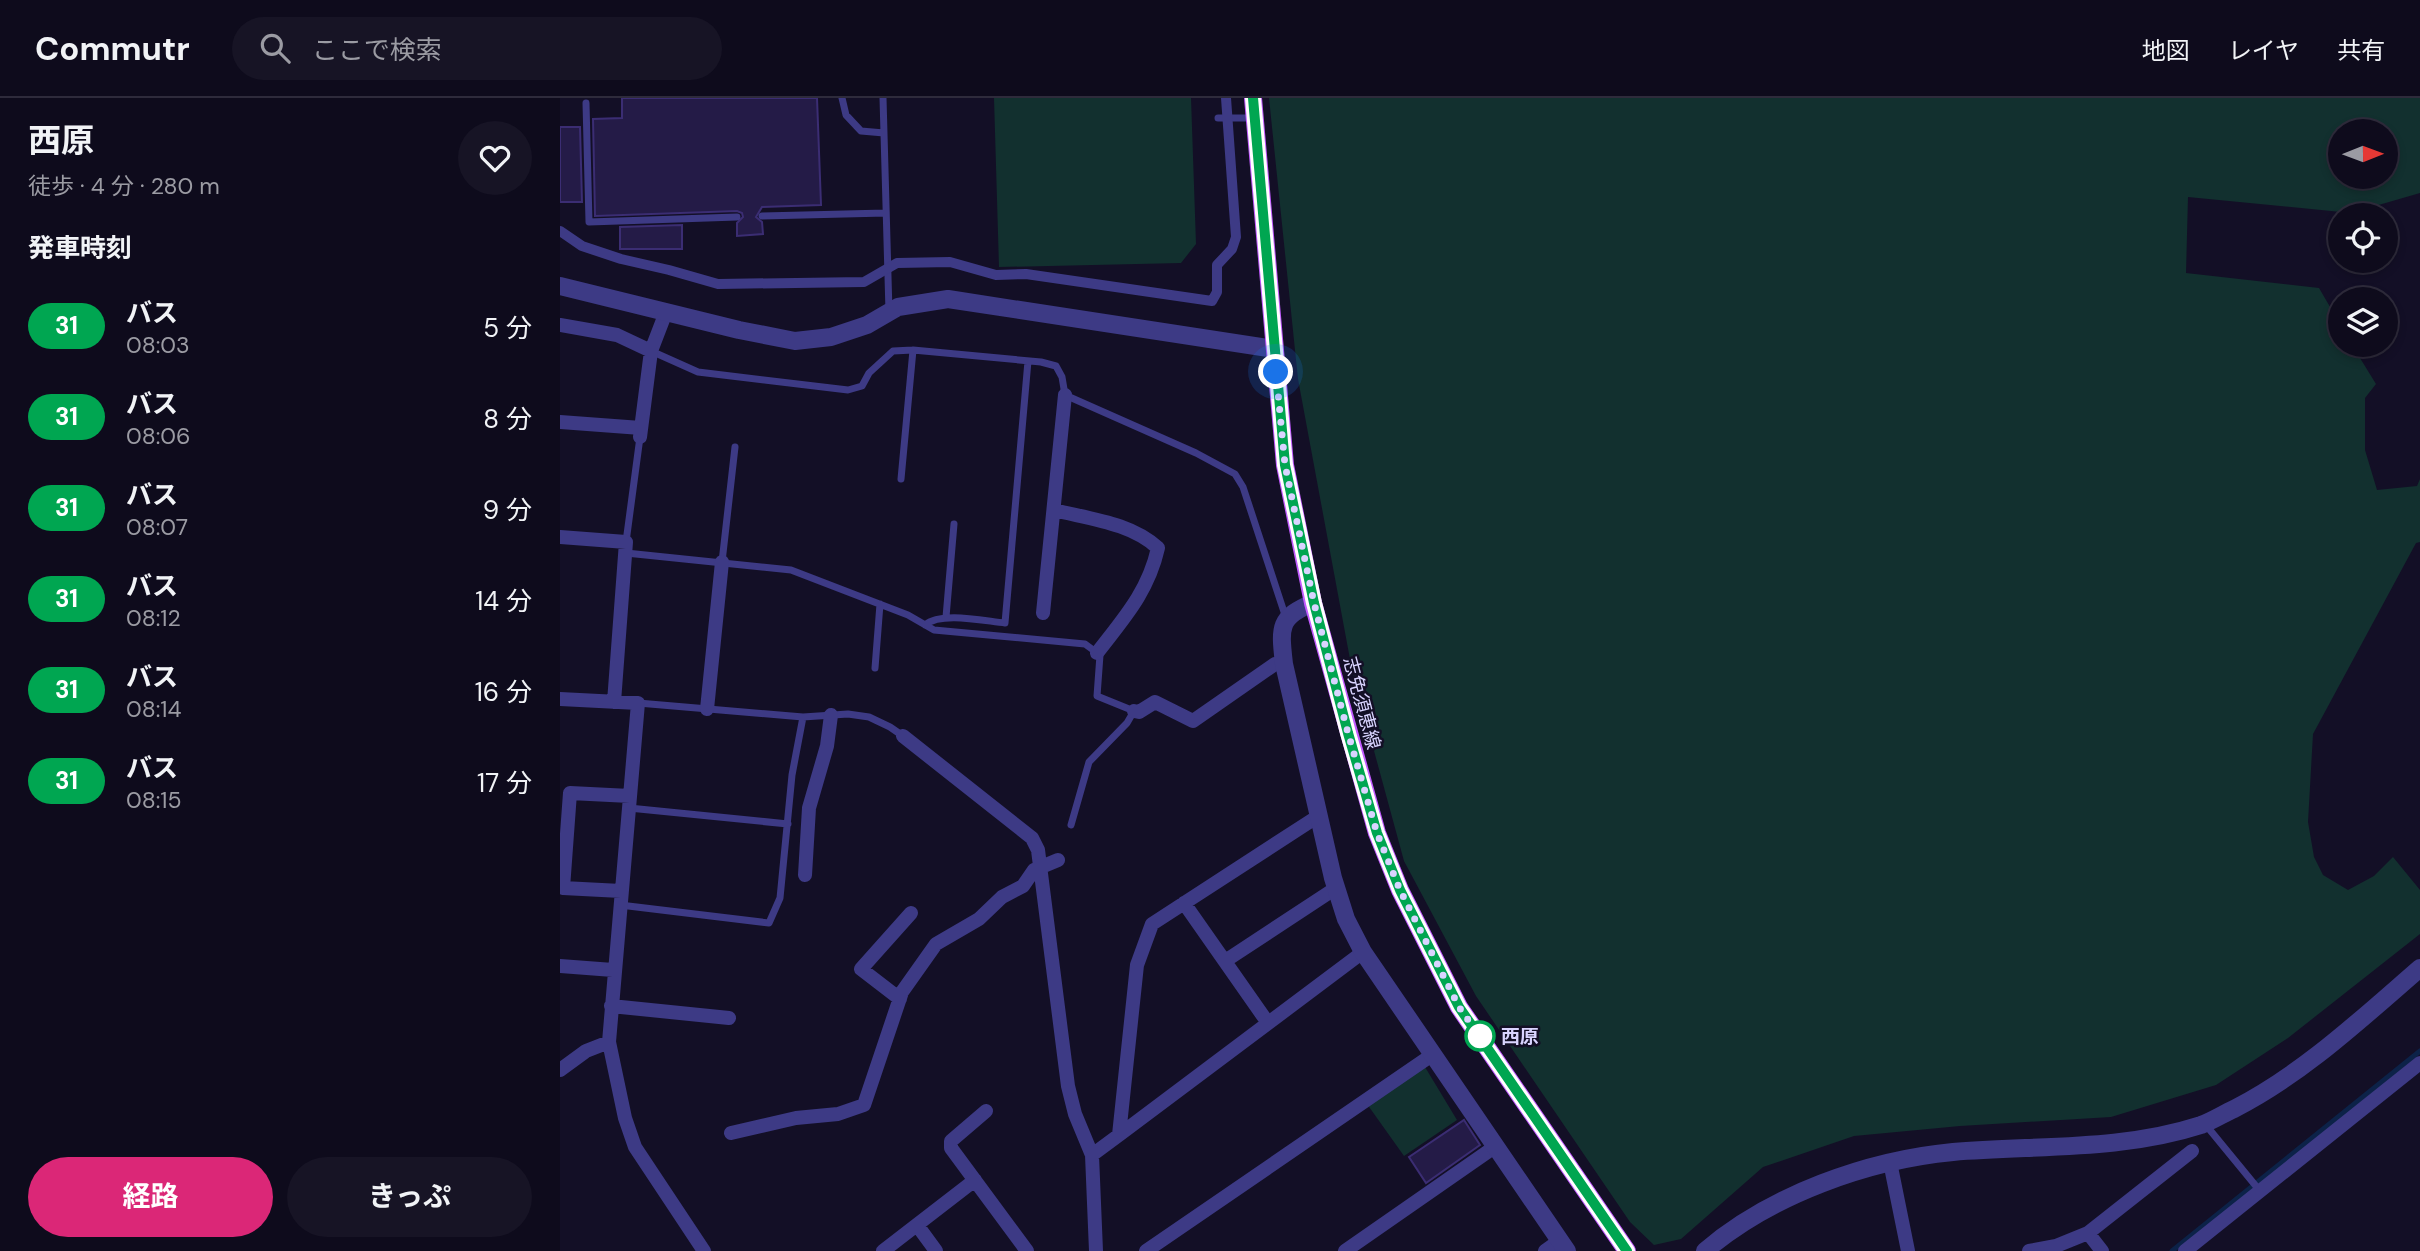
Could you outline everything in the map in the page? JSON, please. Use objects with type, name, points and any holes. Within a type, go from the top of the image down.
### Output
[{"type":"main road","name":"志免須恵線","points":[[1253,98],[1285,465],[1314,603],[1377,833],[1400,890],[1459,1007],[1627,1251]]},
{"type":"street","points":[[560,231],[582,246],[621,260],[718,284],[864,282],[897,263],[950,262],[996,275],[1026,274],[1212,301],[1217,292],[1217,265],[1231,249],[1236,237],[1226,98]]},
{"type":"street","points":[[560,286],[666,313],[795,341],[831,337],[867,325],[898,307],[948,299],[1274,349]]},
{"type":"street","points":[[560,422],[640,433],[651,351],[666,313]]},
{"type":"street","points":[[560,325],[617,335],[651,351]]},
{"type":"street","points":[[1043,613],[1065,395]]},
{"type":"street","points":[[1054,510],[1128,528],[1146,537],[1158,548],[1154,568],[1138,602],[1097,653]]},
{"type":"street","points":[[560,537],[626,547],[614,702]]},
{"type":"street","points":[[708,709],[722,562]]},
{"type":"street","points":[[1314,603],[1296,610],[1286,618],[1281,639],[1284,664],[1336,888],[1346,919],[1363,952],[1496,1146],[1557,1248]]},
{"type":"street","points":[[1134,710],[1139,712],[1155,702],[1193,721],[1275,664],[1284,664]]},
{"type":"street","points":[[560,699],[638,703],[613,970],[609,1042],[625,1118],[635,1147],[704,1251]]},
{"type":"street","points":[[805,875],[809,808],[827,746],[831,715]]},
{"type":"street","points":[[903,736],[1032,838],[1038,849],[1068,1086],[1075,1114],[1092,1155],[1096,1251]]},
{"type":"street","points":[[620,898],[563,888],[569,793],[629,802]]},
{"type":"street","points":[[1119,1135],[1137,965],[1152,924],[1320,815]]},
{"type":"street","points":[[732,1133],[796,1118],[838,1114],[864,1105],[900,999],[916,970],[936,944],[979,919],[1002,897],[1023,886],[1034,870],[1058,860]]},
{"type":"street","points":[[1225,961],[1336,888]]},
{"type":"street","points":[[1184,903],[1268,1023]]},
{"type":"street","points":[[900,999],[861,969],[911,913]]},
{"type":"street","points":[[1092,1155],[1363,952]]},
{"type":"street","points":[[560,965],[613,970]]},
{"type":"street","points":[[1705,1251],[1723,1235],[1765,1210],[1815,1186],[1890,1162],[1952,1152],[2106,1144],[2153,1137],[2205,1124],[2257,1097],[2300,1069],[2420,968]]},
{"type":"street","points":[[611,1006],[729,1018]]},
{"type":"street","points":[[560,1070],[586,1051],[609,1042]]},
{"type":"street","points":[[1146,1251],[1432,1055]]},
{"type":"street","points":[[2185,1251],[2420,1063]]},
{"type":"street","points":[[986,1111],[951,1141],[951,1148],[1027,1251]]},
{"type":"street","points":[[1345,1251],[1496,1146]]},
{"type":"street","points":[[2029,1251],[2056,1246],[2088,1233],[2192,1151]]},
{"type":"street","points":[[1890,1162],[1908,1251]]},
{"type":"street","points":[[883,1251],[975,1181]]},
{"type":"street","points":[[917,1225],[936,1251]]},
{"type":"street","points":[[2088,1233],[2102,1251]]},
{"type":"lane","points":[[842,98],[846,115],[861,131],[884,133]]},
{"type":"lane","points":[[883,98],[889,313]]},
{"type":"lane","points":[[586,103],[589,222],[737,217]]},
{"type":"lane","points":[[1218,118],[1255,118]]},
{"type":"lane","points":[[762,216],[886,213]]},
{"type":"lane","points":[[901,479],[913,350]]},
{"type":"lane","points":[[651,351],[698,372],[848,390],[862,386],[869,373],[893,351],[913,350],[1056,366],[1062,377],[1065,395],[1196,453],[1235,474],[1243,487],[1286,618]]},
{"type":"lane","points":[[925,625],[932,618],[946,617],[1005,622],[1028,361]]},
{"type":"lane","points":[[640,433],[626,547],[791,570],[908,615],[934,630],[1085,644],[1100,655],[1097,696],[1134,710],[1127,723],[1089,762],[1071,825]]},
{"type":"lane","points":[[722,562],[735,447]]},
{"type":"lane","points":[[946,617],[954,524]]},
{"type":"lane","points":[[875,668],[880,604]]},
{"type":"lane","points":[[638,703],[803,717],[848,714],[869,717],[903,736]]},
{"type":"lane","points":[[620,898],[769,923],[780,898],[792,775],[803,717]]},
{"type":"lane","points":[[629,802],[788,824]]},
{"type":"lane","points":[[2205,1124],[2260,1191]]},
{"type":"green space","points":[[994,98],[1191,98],[1196,244],[1181,263],[999,267]]},
{"type":"green space","points":[[1269,98],[2420,98],[2420,193],[2386,203],[2328,203],[2328,211],[2188,197],[2186,273],[2319,288],[2328,303],[2328,357],[2359,357],[2376,384],[2365,398],[2365,450],[2377,490],[2417,486],[2420,479],[2420,542],[2416,543],[2313,734],[2308,822],[2314,857],[2323,875],[2348,890],[2374,876],[2393,857],[2420,890],[2420,934],[2288,1038],[2216,1085],[2111,1117],[1960,1126],[1854,1136],[1763,1167],[1681,1239],[1654,1245],[1630,1222],[1476,996],[1404,861],[1352,670],[1298,379]]},
{"type":"green space","points":[[1425,1067],[1457,1120],[1404,1156],[1367,1104]]},
{"type":"building","points":[[622,98],[817,98],[821,205],[762,207],[756,217],[762,222],[763,234],[737,236],[737,223],[743,217],[742,213],[737,211],[595,216],[593,119],[622,118]]},
{"type":"building","points":[[560,127],[580,127],[582,202],[560,202]]},
{"type":"building","points":[[682,225],[682,249],[620,249],[620,227]]},
{"type":"building","points":[[1464,1120],[1480,1145],[1426,1183],[1409,1157]]},
{"type":"waterway","points":[[2172,1251],[2420,1051]]},
{"type":"bus line","name":"31","points":[[1253,98],[1285,465],[1314,603],[1377,833],[1400,890],[1459,1007],[1627,1251]]},
{"type":"place","name":"西原","points":[[1480,1036]]},
{"type":"route","points":[[1276,372],[1285,465],[1314,603],[1377,833],[1400,890],[1459,1007],[1486,1045],[1480,1036]]}]
